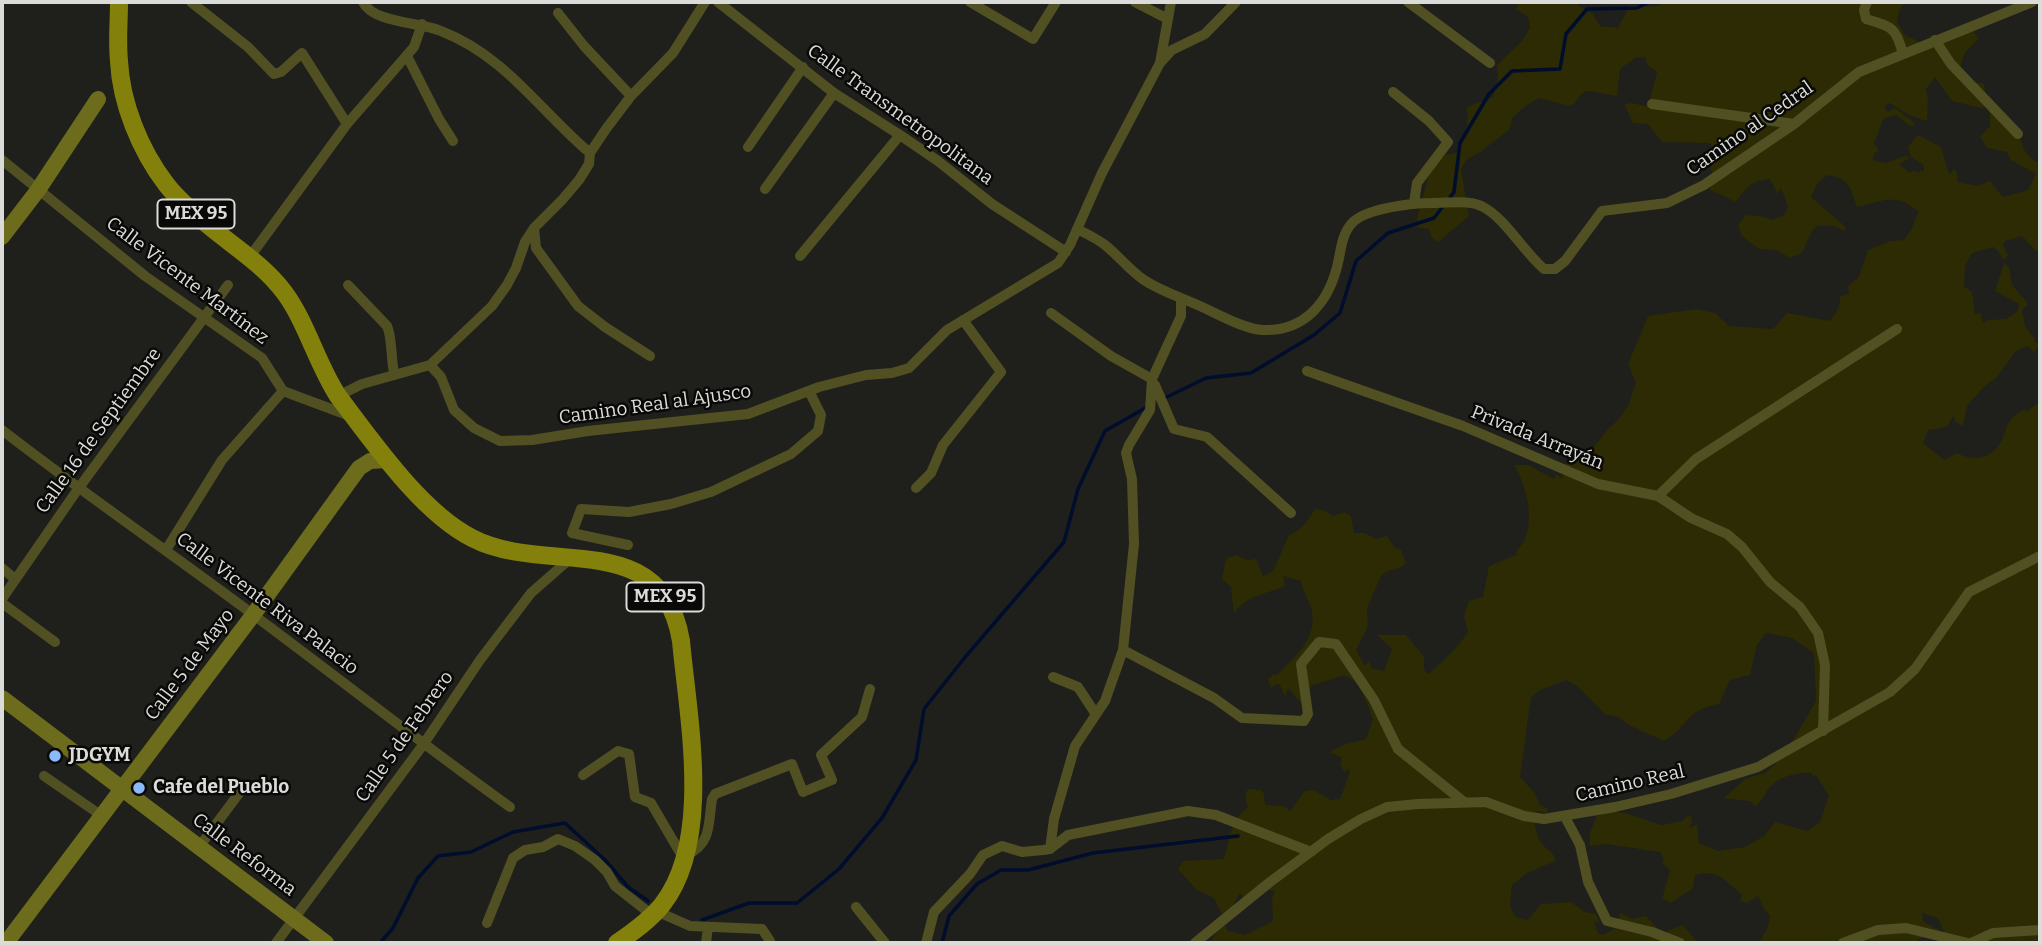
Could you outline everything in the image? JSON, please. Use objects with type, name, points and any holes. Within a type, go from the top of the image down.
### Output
[{"type":"main road","name":"MEX 95","points":[[120,2],[118,60],[121,80],[129,111],[144,148],[164,182],[174,194],[274,281],[292,303],[327,379],[338,396],[388,460],[433,510],[447,523],[474,539],[525,554],[615,563],[640,573],[659,590],[675,613],[681,641],[693,798],[693,818],[686,858],[673,887],[654,913],[617,943]]},
{"type":"street","points":[[191,2],[248,47],[274,74],[281,72],[302,53],[347,124]]},
{"type":"street","points":[[363,2],[367,9],[379,16],[443,31],[507,70],[590,153]]},
{"type":"street","points":[[338,396],[394,373],[429,365],[492,306],[508,285],[524,242],[579,180],[589,164],[590,153],[631,96],[673,53],[705,2]]},
{"type":"street","name":"Calle Transmetropolitana","points":[[718,2],[834,93],[938,161],[992,204],[1066,251]]},
{"type":"street","points":[[970,2],[1033,40],[1056,2]]},
{"type":"street","points":[[1135,2],[1168,19]]},
{"type":"street","name":"Camino Real al Ajusco","points":[[429,365],[441,377],[454,410],[474,428],[500,441],[532,440],[588,431],[748,414],[809,391],[866,374],[892,373],[909,368],[947,330],[1058,264],[1160,63],[1171,2]]},
{"type":"street","points":[[1160,63],[1172,50],[1205,34],[1236,2]]},
{"type":"street","points":[[1408,2],[1490,63]]},
{"type":"street","points":[[1867,2],[1864,10],[1866,19],[1890,26],[1898,33],[1903,54]]},
{"type":"street","name":"Camino al Cedral","points":[[1077,229],[1107,246],[1129,269],[1146,281],[1181,299],[1259,330],[1290,327],[1306,320],[1318,306],[1338,265],[1341,244],[1352,223],[1361,216],[1394,206],[1414,203],[1479,204],[1488,209],[1532,259],[1544,269],[1555,269],[1565,261],[1602,211],[1667,202],[1704,185],[1794,124],[1859,72],[2032,2]]},
{"type":"street","points":[[558,13],[584,46],[631,96]]},
{"type":"street","points":[[249,258],[347,124],[414,47],[422,24]]},
{"type":"street","points":[[1935,40],[1951,64],[2018,134]]},
{"type":"street","points":[[407,56],[453,141]]},
{"type":"street","points":[[748,146],[803,67]]},
{"type":"street","points":[[1393,92],[1429,121],[1448,142],[1417,183],[1414,203]]},
{"type":"street","points":[[765,188],[834,93]]},
{"type":"street","points":[[2,237],[98,99]]},
{"type":"street","points":[[1652,104],[1794,124]]},
{"type":"street","points":[[800,256],[900,135]]},
{"type":"street","name":"Calle Vicente Martínez","points":[[2,160],[155,284],[261,358],[284,391]]},
{"type":"street","points":[[534,228],[536,248],[578,306],[650,356]]},
{"type":"street","name":"Calle 16 de Septiembre","points":[[2,601],[78,489],[228,285]]},
{"type":"street","points":[[348,285],[390,331],[390,354],[394,373]]},
{"type":"street","points":[[1181,299],[1181,317],[1152,379],[1157,403],[1174,429],[1207,437],[1291,513]]},
{"type":"street","points":[[1051,313],[1111,356],[1152,379]]},
{"type":"street","points":[[916,488],[931,473],[943,445],[1001,372],[963,320]]},
{"type":"street","points":[[1658,496],[1696,459],[1896,329]]},
{"type":"street","name":"Privada Arrayán","points":[[1307,371],[1462,426],[1598,484],[1658,496],[1691,518],[1727,534],[1742,547],[1770,582],[1800,607],[1818,634],[1825,665],[1823,731]]},
{"type":"street","points":[[166,550],[222,460],[284,391],[354,417]]},
{"type":"street","points":[[628,545],[572,533],[581,509],[629,512],[671,504],[711,492],[792,454],[818,431],[821,415],[809,391]]},
{"type":"street","points":[[1050,849],[1054,819],[1072,755],[1095,713],[1105,701],[1123,650],[1134,544],[1132,479],[1126,453],[1157,403]]},
{"type":"street","name":"Calle Vicente Riva Palacio","points":[[2,430],[510,807]]},
{"type":"street","name":"Calle 5 de Mayo","points":[[6,943],[123,790],[359,468],[370,461],[388,460]]},
{"type":"street","name":"Camino Real","points":[[1195,943],[1311,852],[1361,819],[1387,807],[1486,802],[1524,816],[1544,819],[1565,817],[1671,794],[1758,767],[1890,692],[1915,669],[1969,592],[2040,556]]},
{"type":"street","name":"Calle 5 de Febrero","points":[[276,943],[423,745],[480,660],[531,593],[571,558]]},
{"type":"street","points":[[2,568],[15,579]]},
{"type":"street","points":[[2,601],[55,642]]},
{"type":"street","points":[[1123,650],[1214,698],[1242,718],[1304,721],[1308,714],[1301,664],[1319,642],[1336,644],[1374,700],[1398,749],[1464,802]]},
{"type":"street","points":[[1053,677],[1078,687],[1095,713]]},
{"type":"street","points":[[583,775],[618,751],[629,754],[635,797],[651,803],[686,858],[705,841],[715,794],[792,764],[803,792],[832,780],[821,755],[862,717],[870,689]]},
{"type":"street","name":"Calle Reforma","points":[[2,698],[326,943]]},
{"type":"street","points":[[44,776],[102,817]]},
{"type":"street","points":[[198,847],[243,788]]},
{"type":"street","points":[[926,943],[934,912],[970,874],[983,855],[1002,846],[1022,852],[1050,849],[1068,835],[1188,811],[1216,815],[1311,852]]},
{"type":"street","points":[[1565,817],[1580,845],[1588,882],[1607,921],[1652,932],[1680,943]]},
{"type":"street","points":[[487,923],[513,858],[525,850],[543,847],[558,839],[575,846],[595,860],[607,872],[615,886],[654,913],[684,924],[762,929],[771,941]]},
{"type":"street","points":[[856,907],[885,943]]},
{"type":"street","points":[[706,943],[708,927]]},
{"type":"street","points":[[1843,943],[1878,930],[1906,928],[1970,943],[1993,933],[2040,930]]},
{"type":"shaded area","points":[[1520,2],[1577,2],[1593,14],[1600,26],[1618,28],[1630,5],[1653,6],[1664,2],[1906,2],[1900,8],[1897,22],[1905,35],[1924,44],[1974,28],[1974,33],[1979,38],[1964,54],[1960,69],[1968,81],[1984,84],[1987,106],[1981,108],[1952,101],[1935,77],[1926,89],[1927,121],[1911,116],[1889,103],[1884,107],[1888,112],[1895,108],[1916,124],[1910,126],[1896,115],[1884,118],[1874,143],[1879,151],[1874,153],[1873,160],[1886,163],[1905,156],[1910,158],[1899,164],[1910,173],[1914,170],[1924,172],[1924,165],[1911,157],[1908,147],[1918,135],[1941,147],[1948,171],[1950,174],[1954,169],[1957,172],[1958,182],[1978,186],[1990,181],[2003,197],[2028,190],[2036,174],[2011,160],[2007,152],[1987,148],[1980,137],[1990,126],[1990,109],[2019,132],[2025,151],[2040,163],[2040,255],[2022,236],[2005,241],[2003,245],[2008,256],[2003,260],[1993,247],[1972,253],[1965,266],[1964,286],[1972,292],[1975,314],[1981,313],[1983,323],[2006,319],[2018,311],[2019,304],[1995,291],[2004,263],[2009,267],[2012,284],[2028,304],[2022,310],[2025,326],[2035,339],[2034,342],[2040,344],[2034,352],[2028,346],[2015,352],[1996,378],[1967,406],[1963,426],[1956,422],[1953,416],[1947,427],[1928,430],[1923,443],[1944,460],[1958,453],[1974,458],[1984,456],[1994,451],[2000,443],[2011,419],[2040,402],[2040,943],[1953,943],[1944,933],[1938,918],[1922,913],[1923,922],[1940,930],[1935,938],[1927,936],[1917,940],[1918,943],[1759,943],[1768,927],[1770,915],[1758,896],[1747,903],[1740,901],[1742,894],[1726,881],[1717,875],[1704,874],[1695,875],[1693,888],[1671,903],[1662,899],[1670,870],[1662,863],[1664,859],[1660,852],[1606,844],[1590,846],[1590,833],[1599,810],[1626,813],[1661,825],[1683,821],[1691,816],[1692,824],[1689,826],[1691,828],[1697,824],[1699,843],[1718,851],[1745,847],[1764,836],[1775,822],[1807,831],[1820,822],[1829,796],[1816,775],[1813,777],[1811,773],[1782,778],[1769,788],[1755,806],[1749,801],[1724,798],[1745,779],[1765,773],[1784,756],[1816,701],[1814,653],[1792,638],[1766,633],[1757,645],[1750,675],[1730,680],[1719,704],[1693,714],[1664,741],[1618,717],[1605,714],[1578,687],[1566,680],[1540,690],[1531,697],[1520,777],[1534,792],[1541,806],[1548,808],[1547,813],[1534,812],[1535,824],[1540,841],[1556,861],[1527,873],[1512,885],[1510,905],[1515,917],[1528,920],[1541,904],[1571,902],[1585,912],[1596,914],[1600,923],[1594,921],[1598,934],[1603,935],[1617,927],[1620,912],[1632,919],[1646,916],[1662,933],[1683,925],[1698,943],[1210,943],[1223,922],[1228,931],[1245,935],[1273,921],[1272,897],[1275,891],[1267,890],[1243,898],[1240,893],[1225,920],[1214,898],[1196,889],[1178,869],[1183,861],[1224,859],[1234,824],[1248,808],[1245,795],[1248,789],[1261,790],[1265,805],[1284,806],[1290,811],[1305,791],[1313,790],[1331,800],[1340,799],[1350,772],[1347,769],[1345,773],[1340,765],[1342,758],[1329,752],[1345,744],[1366,739],[1373,719],[1362,692],[1348,677],[1340,676],[1313,685],[1309,689],[1306,702],[1299,701],[1288,688],[1285,697],[1280,685],[1276,684],[1271,688],[1268,679],[1274,674],[1277,675],[1291,661],[1309,637],[1313,618],[1311,608],[1301,581],[1283,576],[1285,586],[1244,602],[1234,614],[1231,587],[1222,579],[1226,559],[1236,555],[1248,560],[1256,559],[1263,576],[1273,571],[1289,535],[1304,524],[1315,509],[1333,516],[1344,512],[1351,516],[1354,533],[1365,533],[1376,539],[1387,536],[1395,548],[1401,550],[1406,563],[1381,576],[1367,608],[1368,626],[1356,650],[1365,666],[1370,660],[1371,668],[1384,671],[1392,649],[1377,635],[1406,635],[1424,657],[1424,670],[1429,674],[1457,647],[1468,632],[1464,616],[1469,601],[1483,597],[1489,566],[1516,555],[1524,541],[1529,523],[1528,502],[1514,465],[1528,465],[1554,479],[1556,474],[1562,478],[1568,459],[1593,448],[1628,406],[1636,383],[1628,364],[1648,316],[1697,309],[1715,313],[1729,326],[1773,329],[1787,313],[1830,321],[1839,307],[1840,297],[1849,293],[1848,286],[1858,278],[1868,250],[1890,241],[1904,240],[1919,211],[1904,202],[1892,200],[1857,207],[1849,185],[1828,175],[1818,182],[1811,197],[1846,227],[1844,231],[1834,226],[1817,226],[1802,253],[1790,258],[1776,250],[1759,249],[1742,236],[1738,225],[1746,215],[1773,220],[1784,215],[1788,206],[1781,188],[1777,193],[1770,179],[1758,181],[1736,202],[1710,190],[1712,172],[1703,152],[1714,149],[1710,143],[1662,142],[1648,124],[1633,123],[1624,104],[1649,104],[1657,72],[1648,66],[1645,57],[1635,58],[1620,69],[1617,96],[1588,91],[1582,93],[1575,103],[1569,106],[1539,98],[1523,108],[1512,118],[1510,129],[1467,159],[1461,169],[1469,216],[1438,242],[1432,238],[1429,229],[1415,227],[1430,170],[1445,155],[1459,152],[1467,126],[1467,107],[1493,97],[1498,80],[1497,65],[1521,42],[1530,28],[1528,17],[1515,9]]},
{"type":"waterway","points":[[1449,199],[1454,192],[1460,143],[1489,94],[1512,71],[1560,69],[1566,34],[1587,9],[1637,8],[1649,2]]},
{"type":"waterway","points":[[1163,399],[1206,378],[1251,373],[1314,335],[1340,313],[1356,261],[1388,233],[1434,218],[1444,205]]},
{"type":"waterway","points":[[702,920],[749,903],[797,903],[839,869],[882,818],[916,760],[924,709],[1064,542],[1078,489],[1105,431],[1147,407]]},
{"type":"waterway","points":[[380,943],[393,928],[418,878],[438,856],[471,852],[513,832],[565,823],[606,861],[628,887],[648,901]]},
{"type":"waterway","points":[[942,943],[949,916],[977,884],[1001,870],[1028,870],[1093,853],[1238,836]]},
{"type":"place","name":"JDGYM","points":[[55,756]]},
{"type":"place","name":"Cafe del Pueblo","points":[[139,788]]}]
